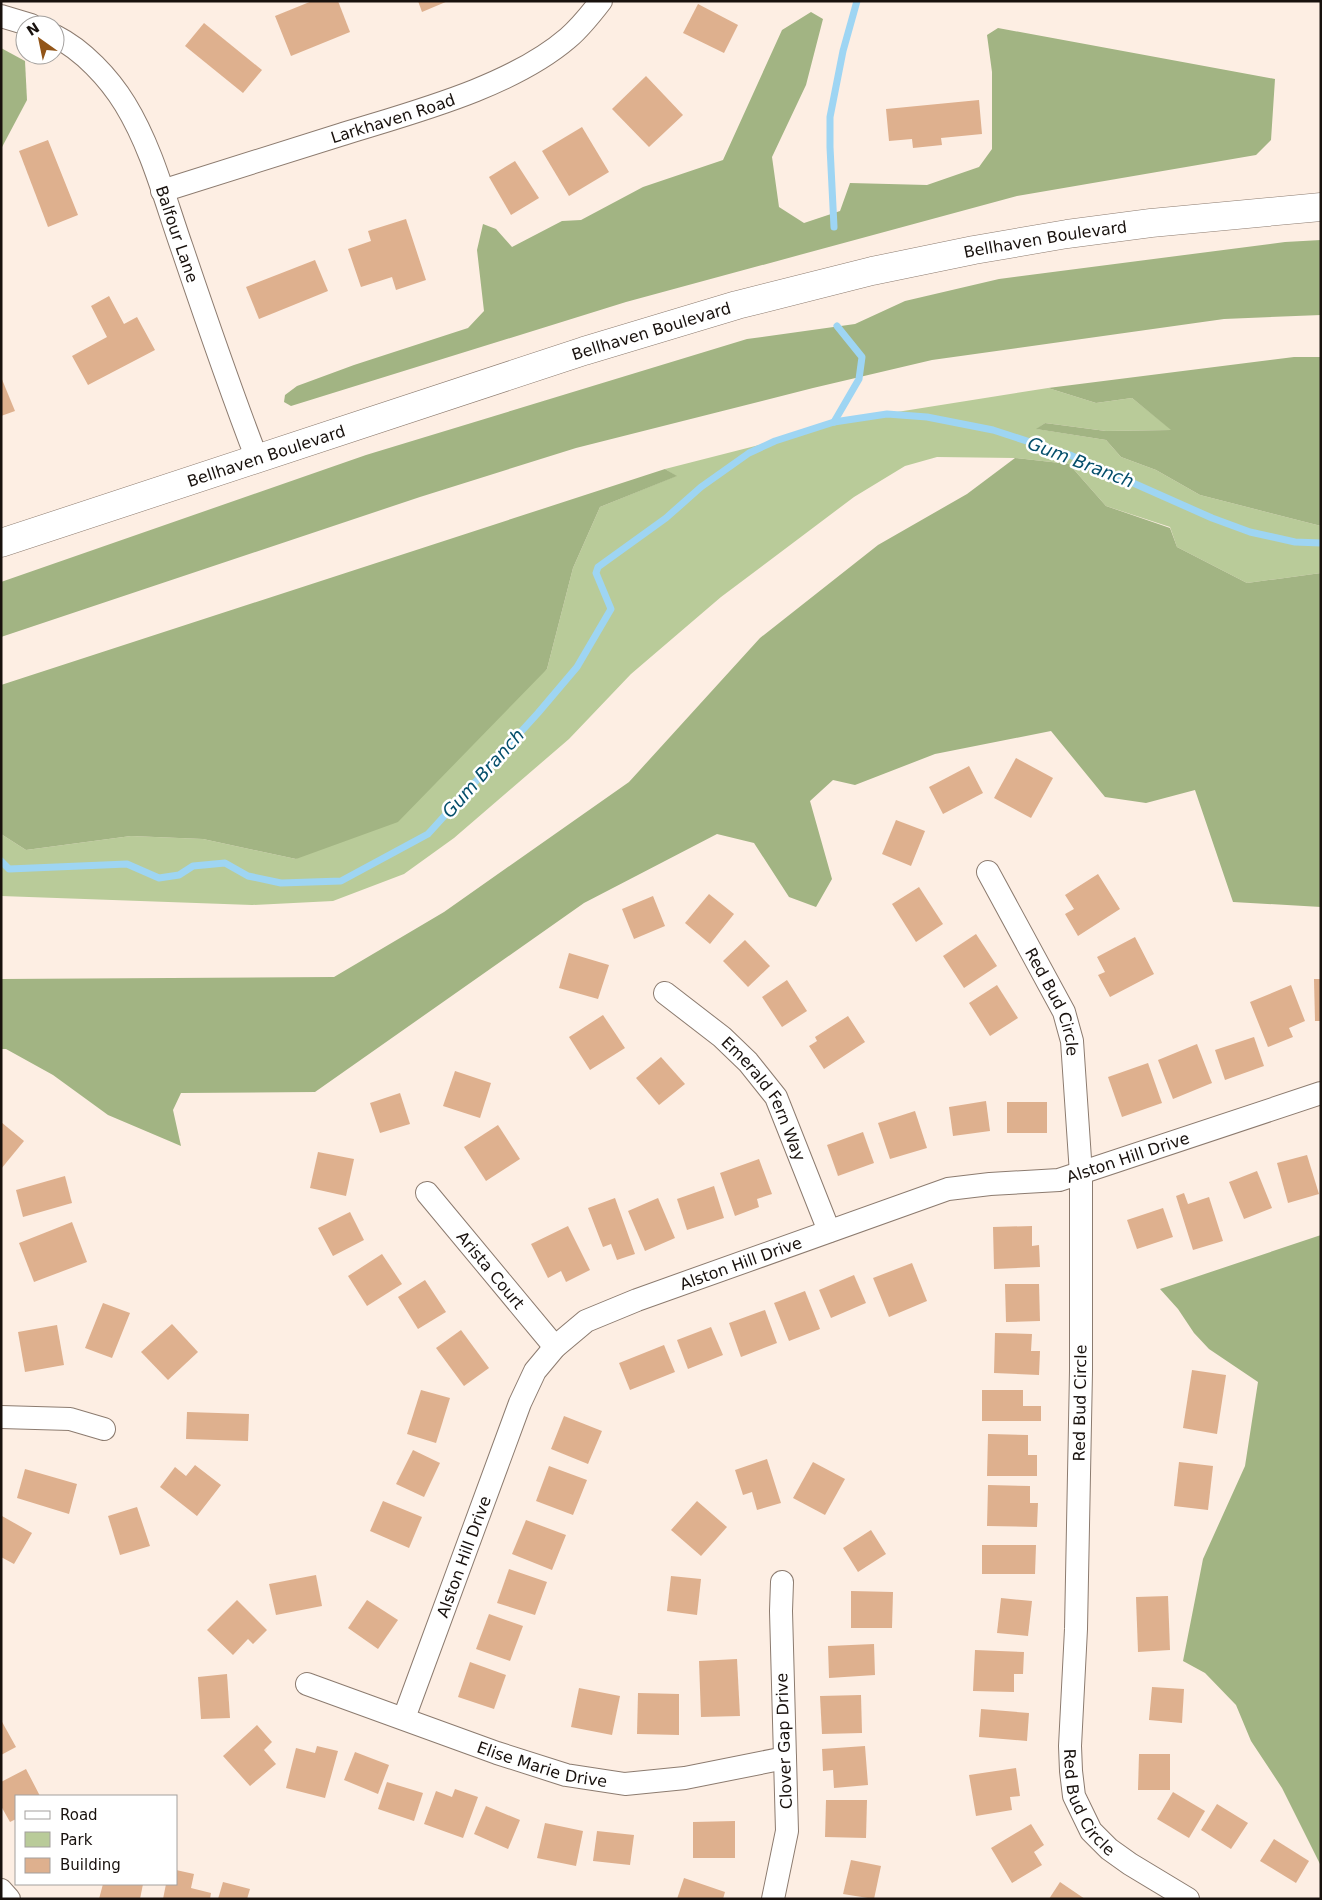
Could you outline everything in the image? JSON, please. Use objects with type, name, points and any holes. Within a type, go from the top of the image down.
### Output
[{"type":"main road","name":"Bellhaven Boulevard","points":[[1,543],[593,349],[737,305],[872,271],[974,250],[1067,234],[1150,223],[1321,207]]},
{"type":"street","name":"Larkhaven Road","points":[[162,191],[428,108],[492,83],[534,63],[553,50],[569,37],[601,1]]},
{"type":"street","points":[[1,16],[15,20]]},
{"type":"street","name":"Balfour Lane","points":[[65,43],[83,56],[106,78],[124,102],[146,147],[256,459]]},
{"type":"street","name":"Red Bud Circle","points":[[988,872],[1064,1012],[1072,1041],[1081,1174],[1081,1381],[1076,1629],[1070,1746],[1074,1796],[1091,1831],[1108,1849],[1188,1899]]},
{"type":"street","name":"Emerald Fern Way","points":[[664,992],[722,1037],[748,1062],[772,1092],[784,1117],[829,1231]]},
{"type":"street","name":"Alston Hill Drive","points":[[404,1718],[520,1404],[535,1371],[555,1347],[586,1321],[637,1300],[948,1189],[990,1184],[1059,1180],[1320,1093]]},
{"type":"street","name":"Arista Court","points":[[427,1193],[555,1347]]},
{"type":"street","points":[[1,1417],[70,1419],[104,1429]]},
{"type":"street","name":"Clover Gap Drive","points":[[773,1899],[787,1831],[781,1612],[782,1582]]},
{"type":"street","name":"Elise Marie Drive","points":[[307,1684],[497,1753],[566,1775],[625,1784],[685,1778],[785,1758]]},
{"type":"street","points":[[1,1890],[9,1899]]},
{"type":"green space","points":[[811,12],[823,19],[806,85],[772,157],[779,207],[804,223],[840,211],[850,183],[927,185],[979,167],[992,149],[992,72],[987,35],[998,28],[1275,79],[1271,140],[1256,155],[1017,196],[626,302],[291,406],[284,402],[285,395],[297,386],[354,365],[468,328],[484,311],[477,250],[483,224],[496,229],[512,247],[562,221],[581,220],[643,187],[723,160],[782,30]]},
{"type":"green space","points":[[1,48],[15,56],[15,65],[25,65],[27,100],[1,149]]},
{"type":"green space","points":[[1321,240],[1321,315],[1224,319],[932,360],[813,388],[576,448],[420,497],[1,637],[1,582],[366,455],[747,339],[855,324],[905,301],[999,279],[1285,242]]},
{"type":"green space","points":[[1294,357],[1321,357],[1321,526],[1200,495],[1156,470],[1121,457],[1106,440],[1036,429],[1045,423],[1106,431],[1171,430],[1132,398],[1096,403],[1048,388]]},
{"type":"green space","points":[[1048,388],[1096,403],[1132,398],[1172,430],[1106,431],[1045,423],[1037,429],[1106,440],[1121,457],[1156,470],[1200,495],[1321,526],[1321,573],[1247,583],[1177,547],[1170,527],[1106,506],[1069,464],[1015,458],[937,457],[905,466],[854,497],[721,597],[631,674],[569,739],[454,838],[404,874],[333,901],[252,905],[1,896],[1,834],[26,850],[131,836],[203,839],[296,859],[547,669],[573,568],[600,507],[676,476],[665,469],[775,441],[834,422]]},
{"type":"green space","points":[[1015,458],[1069,464],[1106,506],[1170,528],[1177,547],[1247,583],[1321,573],[1321,907],[1233,902],[1195,790],[1146,803],[1105,797],[1051,731],[935,754],[855,785],[833,780],[810,801],[832,879],[816,907],[789,897],[754,843],[717,834],[584,903],[315,1092],[181,1093],[173,1110],[181,1146],[108,1115],[53,1075],[6,1049],[1,1049],[1,979],[334,977],[444,912],[629,782],[760,638],[878,545],[967,494]]},
{"type":"green space","points":[[665,469],[677,476],[600,507],[573,568],[547,669],[398,822],[296,859],[203,839],[131,836],[26,850],[1,834],[1,685]]},
{"type":"green space","points":[[1321,1235],[1321,1866],[1282,1788],[1251,1741],[1236,1705],[1205,1673],[1183,1661],[1203,1559],[1245,1466],[1258,1382],[1209,1349],[1160,1289]]},
{"type":"building","points":[[312,1],[338,1],[350,32],[291,56],[275,16]]},
{"type":"building","points":[[418,1],[448,1],[422,12]]},
{"type":"building","points":[[698,4],[738,25],[724,53],[683,33]]},
{"type":"building","points":[[204,23],[262,70],[243,93],[185,46]]},
{"type":"building","points":[[646,76],[683,115],[649,147],[612,109]]},
{"type":"building","points":[[979,100],[982,134],[941,138],[942,145],[913,148],[912,139],[889,141],[886,109]]},
{"type":"building","points":[[582,127],[609,172],[569,196],[542,151]]},
{"type":"building","points":[[48,140],[78,215],[48,227],[19,151]]},
{"type":"building","points":[[515,161],[539,198],[511,215],[489,177]]},
{"type":"building","points":[[406,219],[426,280],[396,290],[392,277],[361,287],[348,249],[371,241],[368,231]]},
{"type":"building","points":[[315,260],[328,291],[259,319],[246,287]]},
{"type":"building","points":[[109,296],[124,324],[137,317],[155,350],[88,385],[72,356],[107,337],[91,306]]},
{"type":"building","points":[[1,377],[15,411],[1,416]]},
{"type":"building","points":[[1016,758],[1053,778],[1031,818],[994,798]]},
{"type":"building","points":[[969,766],[983,793],[943,814],[929,787]]},
{"type":"building","points":[[896,820],[925,831],[911,866],[882,854]]},
{"type":"building","points":[[1098,874],[1120,909],[1078,936],[1065,914],[1074,909],[1065,895]]},
{"type":"building","points":[[919,887],[943,924],[916,942],[892,904]]},
{"type":"building","points":[[709,894],[734,914],[710,944],[685,923]]},
{"type":"building","points":[[653,896],[665,926],[634,939],[622,909]]},
{"type":"building","points":[[976,934],[997,966],[964,988],[943,956]]},
{"type":"building","points":[[1135,937],[1154,974],[1110,997],[1098,975],[1105,972],[1097,957]]},
{"type":"building","points":[[745,940],[770,966],[748,987],[723,961]]},
{"type":"building","points":[[569,953],[609,965],[598,999],[559,988]]},
{"type":"building","points":[[1314,979],[1321,979],[1321,1021],[1315,1021]]},
{"type":"building","points":[[787,980],[807,1011],[782,1027],[762,997]]},
{"type":"building","points":[[997,985],[1018,1018],[990,1036],[969,1003]]},
{"type":"building","points":[[1291,985],[1305,1021],[1289,1028],[1293,1037],[1268,1047],[1250,1002]]},
{"type":"building","points":[[603,1015],[625,1048],[590,1070],[569,1037]]},
{"type":"building","points":[[848,1016],[865,1042],[824,1069],[809,1046],[817,1041],[815,1037]]},
{"type":"building","points":[[1254,1037],[1264,1066],[1225,1080],[1215,1050]]},
{"type":"building","points":[[1197,1044],[1212,1083],[1173,1099],[1158,1060]]},
{"type":"building","points":[[661,1057],[685,1084],[659,1105],[636,1078]]},
{"type":"building","points":[[1148,1063],[1162,1103],[1122,1117],[1108,1077]]},
{"type":"building","points":[[455,1071],[491,1083],[480,1118],[443,1106]]},
{"type":"building","points":[[400,1093],[410,1124],[380,1133],[370,1103]]},
{"type":"building","points":[[986,1101],[990,1131],[953,1136],[949,1107]]},
{"type":"building","points":[[1007,1102],[1047,1102],[1047,1133],[1007,1133]]},
{"type":"building","points":[[915,1111],[927,1148],[890,1159],[878,1123]]},
{"type":"building","points":[[1,1122],[24,1141],[1,1169]]},
{"type":"building","points":[[498,1125],[520,1159],[486,1181],[464,1147]]},
{"type":"building","points":[[863,1132],[874,1163],[838,1176],[827,1145]]},
{"type":"building","points":[[318,1152],[354,1159],[346,1196],[310,1188]]},
{"type":"building","points":[[1307,1155],[1319,1194],[1288,1203],[1277,1163]]},
{"type":"building","points":[[759,1159],[772,1194],[757,1199],[759,1207],[735,1216],[720,1173]]},
{"type":"building","points":[[1257,1171],[1272,1208],[1244,1219],[1229,1182]]},
{"type":"building","points":[[65,1176],[72,1203],[23,1217],[16,1190]]},
{"type":"building","points":[[714,1186],[724,1218],[687,1230],[677,1199]]},
{"type":"building","points":[[1184,1193],[1188,1204],[1209,1197],[1223,1241],[1193,1250],[1176,1196]]},
{"type":"building","points":[[615,1198],[635,1254],[617,1260],[611,1244],[603,1247],[588,1208]]},
{"type":"building","points":[[658,1198],[675,1238],[645,1251],[628,1211]]},
{"type":"building","points":[[1163,1208],[1173,1237],[1137,1249],[1127,1220]]},
{"type":"building","points":[[350,1212],[364,1240],[333,1256],[318,1228]]},
{"type":"building","points":[[72,1222],[87,1262],[34,1282],[19,1243]]},
{"type":"building","points":[[568,1226],[590,1270],[566,1282],[561,1271],[548,1278],[531,1244]]},
{"type":"building","points":[[1032,1226],[1032,1246],[1039,1245],[1040,1267],[994,1269],[993,1227]]},
{"type":"building","points":[[382,1254],[402,1284],[367,1306],[348,1276]]},
{"type":"building","points":[[912,1263],[927,1301],[889,1317],[873,1278]]},
{"type":"building","points":[[854,1275],[866,1303],[831,1318],[819,1290]]},
{"type":"building","points":[[425,1280],[446,1312],[418,1329],[398,1297]]},
{"type":"building","points":[[1005,1284],[1039,1284],[1040,1321],[1006,1322]]},
{"type":"building","points":[[805,1291],[820,1329],[789,1341],[774,1303]]},
{"type":"building","points":[[103,1303],[130,1313],[112,1358],[85,1348]]},
{"type":"building","points":[[765,1310],[777,1343],[741,1357],[729,1323]]},
{"type":"building","points":[[172,1324],[198,1352],[168,1380],[141,1352]]},
{"type":"building","points":[[57,1325],[64,1365],[25,1372],[18,1332]]},
{"type":"building","points":[[711,1327],[723,1355],[688,1369],[677,1340]]},
{"type":"building","points":[[461,1330],[489,1368],[464,1386],[436,1348]]},
{"type":"building","points":[[995,1333],[1032,1334],[1031,1351],[1040,1351],[1039,1375],[994,1373]]},
{"type":"building","points":[[664,1345],[675,1372],[630,1390],[619,1363]]},
{"type":"building","points":[[1192,1370],[1226,1375],[1217,1434],[1183,1428]]},
{"type":"building","points":[[421,1390],[450,1398],[436,1443],[407,1434]]},
{"type":"building","points":[[982,1390],[1023,1390],[1023,1406],[1041,1406],[1041,1421],[982,1421]]},
{"type":"building","points":[[187,1412],[249,1414],[248,1441],[186,1439]]},
{"type":"building","points":[[564,1416],[602,1431],[588,1464],[551,1449]]},
{"type":"building","points":[[988,1434],[1028,1435],[1028,1455],[1037,1455],[1037,1476],[987,1476]]},
{"type":"building","points":[[413,1450],[440,1463],[424,1497],[396,1484]]},
{"type":"building","points":[[767,1459],[781,1503],[757,1510],[752,1492],[743,1495],[735,1470]]},
{"type":"building","points":[[813,1462],[845,1479],[825,1515],[793,1498]]},
{"type":"building","points":[[1179,1462],[1213,1466],[1208,1510],[1174,1506]]},
{"type":"building","points":[[195,1465],[221,1485],[197,1516],[160,1487],[175,1467],[186,1476]]},
{"type":"building","points":[[549,1466],[587,1480],[573,1515],[536,1501]]},
{"type":"building","points":[[25,1469],[77,1484],[69,1514],[17,1498]]},
{"type":"building","points":[[988,1485],[1030,1486],[1030,1503],[1038,1503],[1037,1527],[987,1526]]},
{"type":"building","points":[[383,1501],[422,1517],[409,1548],[370,1531]]},
{"type":"building","points":[[697,1501],[727,1527],[701,1556],[671,1530]]},
{"type":"building","points":[[137,1507],[150,1546],[120,1555],[108,1516]]},
{"type":"building","points":[[2,1516],[32,1533],[14,1564],[1,1557]]},
{"type":"building","points":[[526,1520],[566,1535],[552,1570],[512,1554]]},
{"type":"building","points":[[871,1530],[886,1554],[858,1572],[843,1548]]},
{"type":"building","points":[[982,1545],[1036,1545],[1035,1574],[982,1574]]},
{"type":"building","points":[[509,1569],[547,1582],[535,1615],[497,1603]]},
{"type":"building","points":[[316,1575],[322,1606],[276,1615],[269,1584]]},
{"type":"building","points":[[671,1576],[701,1579],[697,1615],[667,1611]]},
{"type":"building","points":[[851,1591],[893,1592],[892,1628],[851,1628]]},
{"type":"building","points":[[1168,1596],[1170,1650],[1138,1652],[1136,1597]]},
{"type":"building","points":[[1001,1598],[1032,1601],[1028,1636],[997,1633]]},
{"type":"building","points":[[237,1600],[267,1630],[253,1644],[248,1639],[233,1655],[207,1630]]},
{"type":"building","points":[[367,1600],[398,1620],[378,1649],[348,1628]]},
{"type":"building","points":[[489,1614],[523,1626],[510,1661],[476,1649]]},
{"type":"building","points":[[874,1644],[875,1675],[829,1678],[828,1646]]},
{"type":"building","points":[[975,1650],[1024,1652],[1023,1674],[1014,1674],[1014,1692],[973,1691]]},
{"type":"building","points":[[737,1659],[740,1716],[701,1717],[699,1661]]},
{"type":"building","points":[[470,1662],[506,1675],[494,1709],[458,1697]]},
{"type":"building","points":[[227,1674],[230,1718],[201,1719],[198,1677]]},
{"type":"building","points":[[1152,1687],[1184,1689],[1182,1723],[1149,1720]]},
{"type":"building","points":[[579,1688],[620,1696],[612,1735],[571,1727]]},
{"type":"building","points":[[638,1693],[679,1694],[679,1735],[637,1734]]},
{"type":"building","points":[[861,1695],[862,1733],[822,1734],[820,1696]]},
{"type":"building","points":[[981,1709],[1029,1713],[1027,1741],[979,1737]]},
{"type":"building","points":[[1,1720],[16,1747],[1,1755]]},
{"type":"building","points":[[257,1725],[272,1742],[264,1750],[276,1764],[250,1786],[223,1756]]},
{"type":"building","points":[[317,1746],[338,1751],[325,1798],[286,1788],[296,1748],[315,1753]]},
{"type":"building","points":[[865,1746],[868,1785],[834,1788],[833,1770],[823,1771],[822,1749]]},
{"type":"building","points":[[355,1752],[389,1765],[378,1794],[344,1780]]},
{"type":"building","points":[[1139,1754],[1170,1754],[1170,1790],[1138,1790]]},
{"type":"building","points":[[1016,1768],[1020,1796],[1010,1797],[1012,1810],[976,1816],[969,1775]]},
{"type":"building","points":[[26,1769],[39,1795],[15,1795],[15,1820],[10,1822],[1,1806],[1,1782]]},
{"type":"building","points":[[387,1782],[423,1793],[414,1821],[378,1809]]},
{"type":"building","points":[[455,1789],[478,1797],[463,1838],[424,1824],[436,1791],[452,1797]]},
{"type":"building","points":[[1173,1792],[1205,1811],[1189,1838],[1157,1819]]},
{"type":"building","points":[[826,1800],[867,1800],[866,1838],[825,1837]]},
{"type":"building","points":[[1217,1804],[1248,1823],[1231,1849],[1201,1830]]},
{"type":"building","points":[[486,1806],[520,1820],[508,1849],[474,1834]]},
{"type":"building","points":[[735,1821],[735,1858],[693,1858],[693,1822]]},
{"type":"building","points":[[545,1823],[583,1831],[576,1866],[537,1858]]},
{"type":"building","points":[[1031,1824],[1044,1845],[1034,1852],[1042,1865],[1012,1883],[991,1848]]},
{"type":"building","points":[[597,1831],[634,1835],[630,1865],[593,1861]]},
{"type":"building","points":[[1274,1839],[1309,1861],[1296,1883],[1260,1861]]},
{"type":"building","points":[[851,1860],[881,1866],[874,1899],[843,1894]]},
{"type":"building","points":[[178,1870],[194,1874],[191,1888],[211,1893],[210,1899],[163,1899],[166,1885],[178,1885]]},
{"type":"building","points":[[684,1878],[725,1892],[723,1899],[677,1899]]},
{"type":"building","points":[[223,1882],[250,1889],[247,1899],[218,1899]]},
{"type":"building","points":[[1060,1882],[1085,1899],[1049,1899]]},
{"type":"building","points":[[103,1885],[143,1885],[140,1899],[99,1899]]},
{"type":"waterway","name":"Gum Branch","points":[[834,227],[830,117],[843,51],[857,1]]},
{"type":"waterway","name":"Gum Branch","points":[[834,422],[859,379],[862,357],[837,326]]},
{"type":"waterway","name":"Gum Branch","points":[[1,861],[9,869],[127,864],[159,878],[179,875],[193,866],[225,863],[248,876],[281,883],[341,881],[428,834],[538,713],[577,667],[611,609],[596,573],[598,567],[666,518],[701,487],[749,453],[775,441],[834,422],[887,414],[927,417],[993,430],[1070,455],[1212,518],[1250,532],[1295,542],[1321,543]]}]
